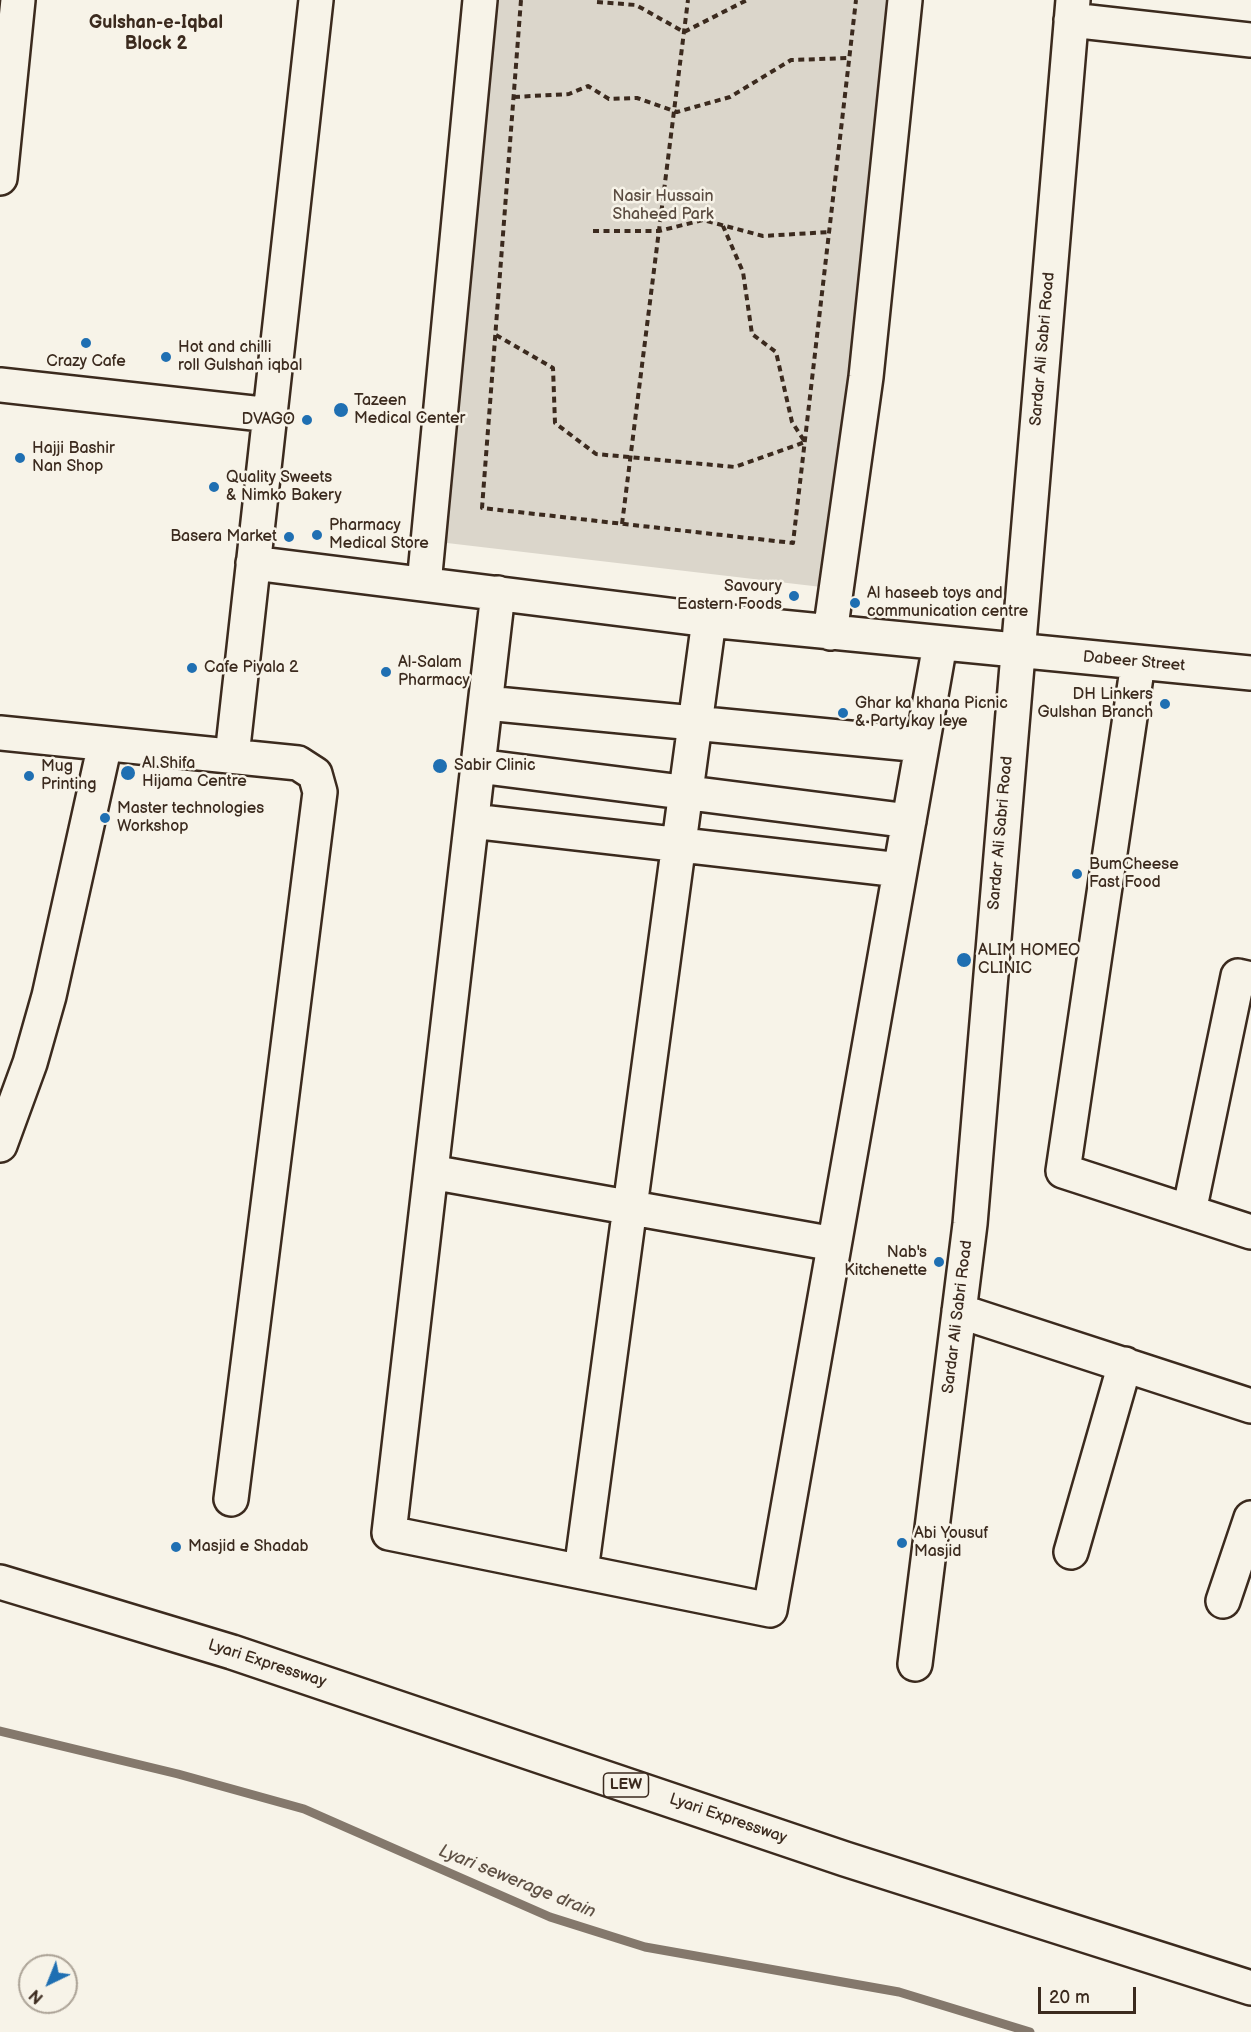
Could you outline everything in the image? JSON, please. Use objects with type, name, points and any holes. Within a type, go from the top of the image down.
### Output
[{"type":"main road","points":[[0,178],[18,0]]},
{"type":"main road","points":[[232,756],[272,415],[316,0]]},
{"type":"main road","points":[[424,584],[480,0]]},
{"type":"main road","points":[[830,633],[866,377],[905,0]]},
{"type":"main road","points":[[1072,10],[1251,40]]},
{"type":"main road","name":"Sardar Ali Sabri Road","points":[[915,1664],[970,1224],[1072,10]]},
{"type":"main road","points":[[0,385],[272,415]]},
{"type":"main road","name":"Dabeer Street","points":[[253,563],[709,620],[1251,673]]},
{"type":"main road","points":[[498,593],[389,1533],[770,1610],[940,644]]},
{"type":"main road","points":[[581,1571],[709,620]]},
{"type":"main road","points":[[1138,663],[1064,1171],[1251,1232]]},
{"type":"main road","points":[[486,703],[922,745]]},
{"type":"main road","points":[[0,733],[298,763],[315,774],[320,792],[231,1499]]},
{"type":"main road","points":[[0,1145],[30,1063],[49,996],[105,744]]},
{"type":"main road","points":[[478,766],[909,820]]},
{"type":"main road","points":[[472,821],[900,870]]},
{"type":"main road","points":[[1189,1212],[1238,976],[1251,979]]},
{"type":"main road","points":[[431,1172],[834,1244]]},
{"type":"main road","points":[[959,1311],[1251,1406]]},
{"type":"main road","points":[[1071,1552],[1125,1364]]},
{"type":"main road","points":[[1223,1600],[1251,1518]]},
{"type":"main road","name":"Lyari Expressway","points":[[0,1582],[187,1637],[845,1859],[1251,1988]]},
{"type":"path","points":[[521,0],[482,508],[794,543],[856,0]]},
{"type":"path","points":[[622,524],[688,0]]},
{"type":"path","points":[[684,33],[747,0]]},
{"type":"path","points":[[597,2],[636,5],[684,33]]},
{"type":"path","points":[[514,97],[570,94],[588,86],[609,99],[637,98],[677,112],[730,97],[791,60],[849,58]]},
{"type":"path","points":[[593,231],[659,231],[703,220],[764,236],[829,232]]},
{"type":"path","points":[[723,226],[743,272],[752,334],[776,352],[792,422],[805,442]]},
{"type":"path","points":[[496,336],[553,368],[555,423],[596,454],[735,467],[805,442]]},
{"type":"green space","name":"Nasir Hussain Shaheed Park","points":[[474,0],[888,0],[830,588],[430,541]]},
{"type":"waterway","name":"Lyari sewerage drain","points":[[0,1731],[178,1774],[304,1809],[550,1917],[645,1947],[899,1992],[1030,2032]]},
{"type":"place","name":"Crazy Cafe","points":[[86,343]]},
{"type":"place","name":"Hot and chilli roll Gulshan iqbal","points":[[166,357]]},
{"type":"place","name":"Tazeen Medical Center","points":[[341,410]]},
{"type":"place","name":"DVAGO","points":[[307,420]]},
{"type":"place","name":"Hajji Bashir Nan Shop","points":[[20,458]]},
{"type":"place","name":"Quality Sweets & Nimko Bakery","points":[[214,487]]},
{"type":"place","name":"Pharmacy Medical Store","points":[[317,535]]},
{"type":"place","name":"Basera Market","points":[[289,537]]},
{"type":"place","name":"Savoury Eastern Foods","points":[[794,596]]},
{"type":"place","name":"Al haseeb toys and communication centre","points":[[855,603]]},
{"type":"place","name":"Cafe Piyala 2","points":[[192,668]]},
{"type":"place","name":"Al-Salam Pharmacy","points":[[386,672]]},
{"type":"place","name":"DH Linkers Gulshan Branch","points":[[1165,704]]},
{"type":"place","name":"Ghar ka khana Picnic & Party kay leye","points":[[843,713]]},
{"type":"place","name":"Sabir Clinic","points":[[440,766]]},
{"type":"place","name":"Al Shifa Hijama Centre","points":[[128,773]]},
{"type":"place","name":"Mug Printing","points":[[29,776]]},
{"type":"place","name":"Master technologies Workshop","points":[[105,818]]},
{"type":"place","name":"BumCheese Fast Food","points":[[1077,874]]},
{"type":"place","name":"ALIM HOMEO CLINIC","points":[[964,960]]},
{"type":"place","name":"Nab's Kitchenette","points":[[939,1262]]},
{"type":"place","name":"Abi Yousuf Masjid","points":[[902,1543]]},
{"type":"place","name":"Masjid e Shadab","points":[[176,1547]]},
{"type":"district","name":"Gulshan-e-Iqbal Block 2","points":[[156,33]]}]
